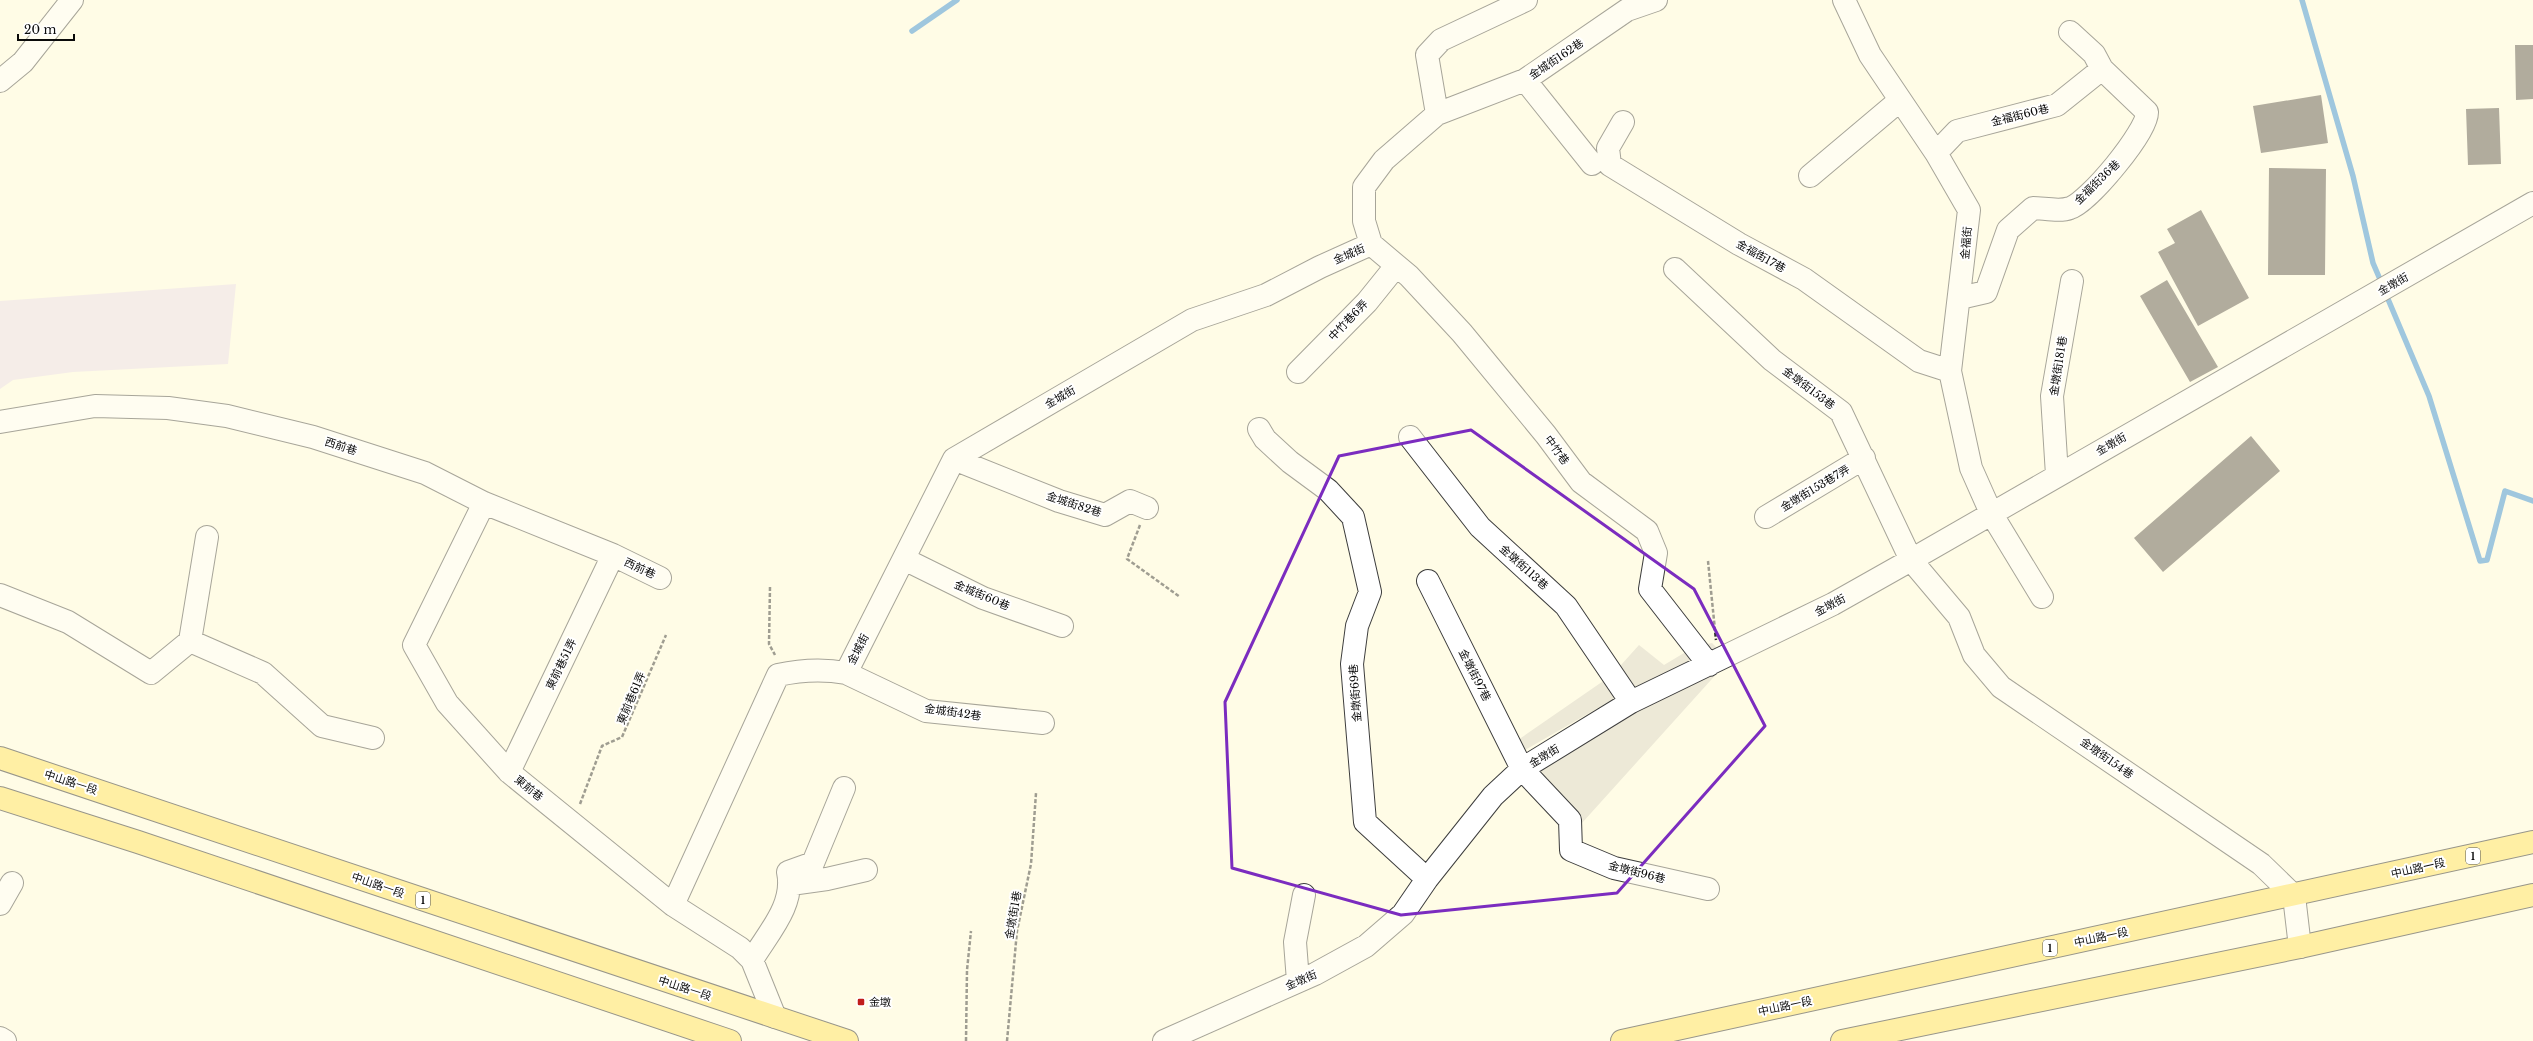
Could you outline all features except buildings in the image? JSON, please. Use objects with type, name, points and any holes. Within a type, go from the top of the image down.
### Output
[{"type":"main road","name":"中山路一段","points":[[0,758],[847,1041]]},
{"type":"main road","points":[[0,798],[138,842],[730,1041]]},
{"type":"main road","name":"中山路一段","points":[[1622,1041],[2294,896],[2533,842]]},
{"type":"main road","points":[[1842,1041],[2300,947],[2533,895]]},
{"type":"street","points":[[0,81],[23,62],[72,0]]},
{"type":"street","name":"金福街","points":[[1844,0],[1870,55],[1899,101],[1936,153],[1969,210],[1960,298],[1950,371],[1971,468],[1991,513],[2042,597]]},
{"type":"street","points":[[1437,114],[1427,55],[1441,40],[1520,1]]},
{"type":"street","name":"金城街162巷","points":[[1437,114],[1525,80],[1627,10],[1648,1]]},
{"type":"street","name":"金福街36巷","points":[[1960,298],[1986,292],[2008,230],[2033,208],[2070,208],[2086,195],[2128,152],[2148,119],[2147,112],[2102,69],[2094,54],[2070,32]]},
{"type":"street","name":"金福街60巷","points":[[1936,153],[1957,131],[2057,105],[2102,69]]},
{"type":"street","points":[[1525,80],[1592,164]]},
{"type":"street","points":[[1810,176],[1899,101]]},
{"type":"street","name":"金城街","points":[[785,673],[832,670],[846,673],[904,559],[916,531],[954,459],[1192,320],[1266,295],[1320,267],[1372,244],[1364,221],[1364,187],[1384,160],[1437,114]]},
{"type":"street","name":"金福街17巷","points":[[1623,122],[1608,148],[1610,165],[1739,244],[1804,279],[1919,361],[1950,371]]},
{"type":"street","name":"金墩街","points":[[1164,1041],[1298,981],[1366,946],[1403,914],[1427,880],[1493,796],[1522,769],[1631,702],[1833,604],[2533,203]]},
{"type":"street","name":"中竹巷","points":[[1372,244],[1409,276],[1462,333],[1546,435],[1581,482],[1647,531],[1656,553],[1650,589],[1714,662]]},
{"type":"street","name":"中竹巷6弄","points":[[1298,372],[1367,302],[1396,266]]},
{"type":"street","name":"金墩街153巷","points":[[1675,269],[1772,360],[1841,412],[1911,560]]},
{"type":"street","name":"金墩街181巷","points":[[2057,475],[2052,396],[2072,281]]},
{"type":"street","name":"西前巷","points":[[0,422],[95,406],[168,408],[227,416],[313,437],[425,473],[484,503],[613,555],[660,578]]},
{"type":"street","name":"金墩街69巷","points":[[1259,430],[1270,444],[1290,462],[1328,490],[1353,517],[1370,592],[1357,626],[1352,664],[1365,822],[1427,880]]},
{"type":"street","name":"金墩街113巷","points":[[1410,437],[1480,527],[1566,606],[1631,702]]},
{"type":"street","name":"金墩街153巷7弄","points":[[1766,517],[1864,458]]},
{"type":"street","name":"金城街82巷","points":[[954,459],[1059,501],[1105,515],[1130,501],[1147,508]]},
{"type":"street","name":"東前巷","points":[[484,503],[414,645],[446,703],[509,772],[673,905],[740,948],[752,960],[774,1017]]},
{"type":"street","points":[[0,595],[68,622],[151,673],[190,641],[207,537]]},
{"type":"street","name":"東前巷51弄","points":[[509,772],[613,555]]},
{"type":"street","name":"金城街60巷","points":[[904,559],[983,598],[1062,626]]},
{"type":"street","name":"金墩街154巷","points":[[1911,560],[1959,617],[1974,655],[2001,687],[2261,864],[2294,896]]},
{"type":"street","name":"金墩街97巷","points":[[1428,581],[1522,769]]},
{"type":"street","points":[[190,641],[262,673],[322,726],[373,738]]},
{"type":"street","points":[[673,905],[778,675],[785,673]]},
{"type":"street","name":"金城街42巷","points":[[846,673],[926,711],[1043,723]]},
{"type":"street","name":"金墩街96巷","points":[[1522,769],[1570,820],[1571,850],[1614,868],[1708,889]]},
{"type":"street","points":[[752,960],[787,903],[791,884],[788,872],[813,863],[844,788]]},
{"type":"street","points":[[791,884],[827,879],[866,870]]},
{"type":"street","points":[[0,904],[12,884]]},
{"type":"street","points":[[1298,981],[1295,942],[1304,895]]},
{"type":"street","points":[[2294,896],[2300,947]]},
{"type":"street","points":[[0,1038],[5,1041]]},
{"type":"path","points":[[1147,508],[1127,559],[1180,597]]},
{"type":"path","points":[[1708,561],[1714,662]]},
{"type":"path","points":[[770,587],[769,644],[785,673]]},
{"type":"path","name":"東前巷61弄","points":[[572,823],[602,746],[622,737],[666,635]]},
{"type":"path","name":"金墩街1巷","points":[[1007,1041],[1017,931],[1031,864],[1036,793]]},
{"type":"path","points":[[966,1041],[967,970],[971,931]]},
{"type":"highlighted area","points":[[1471,430],[1694,589],[1765,726],[1617,893],[1401,915],[1232,868],[1225,702],[1339,456]]},
{"type":"shaded area","points":[[236,284],[228,364],[73,372],[13,380],[0,389],[0,301]]},
{"type":"shaded area","points":[[1712,643],[1717,648],[1624,693],[1525,750],[1518,740],[1612,675],[1639,645],[1664,665],[1694,647]]},
{"type":"shaded area","points":[[1720,670],[1582,823],[1535,772],[1630,714]]},
{"type":"waterway","points":[[912,31],[957,0]]},
{"type":"waterway","points":[[2302,0],[2353,176],[2373,263],[2382,284]]},
{"type":"waterway","points":[[2385,292],[2429,396],[2480,561],[2487,560],[2505,491],[2533,501]]},
{"type":"place","name":"金墩","points":[[861,1002]]}]
